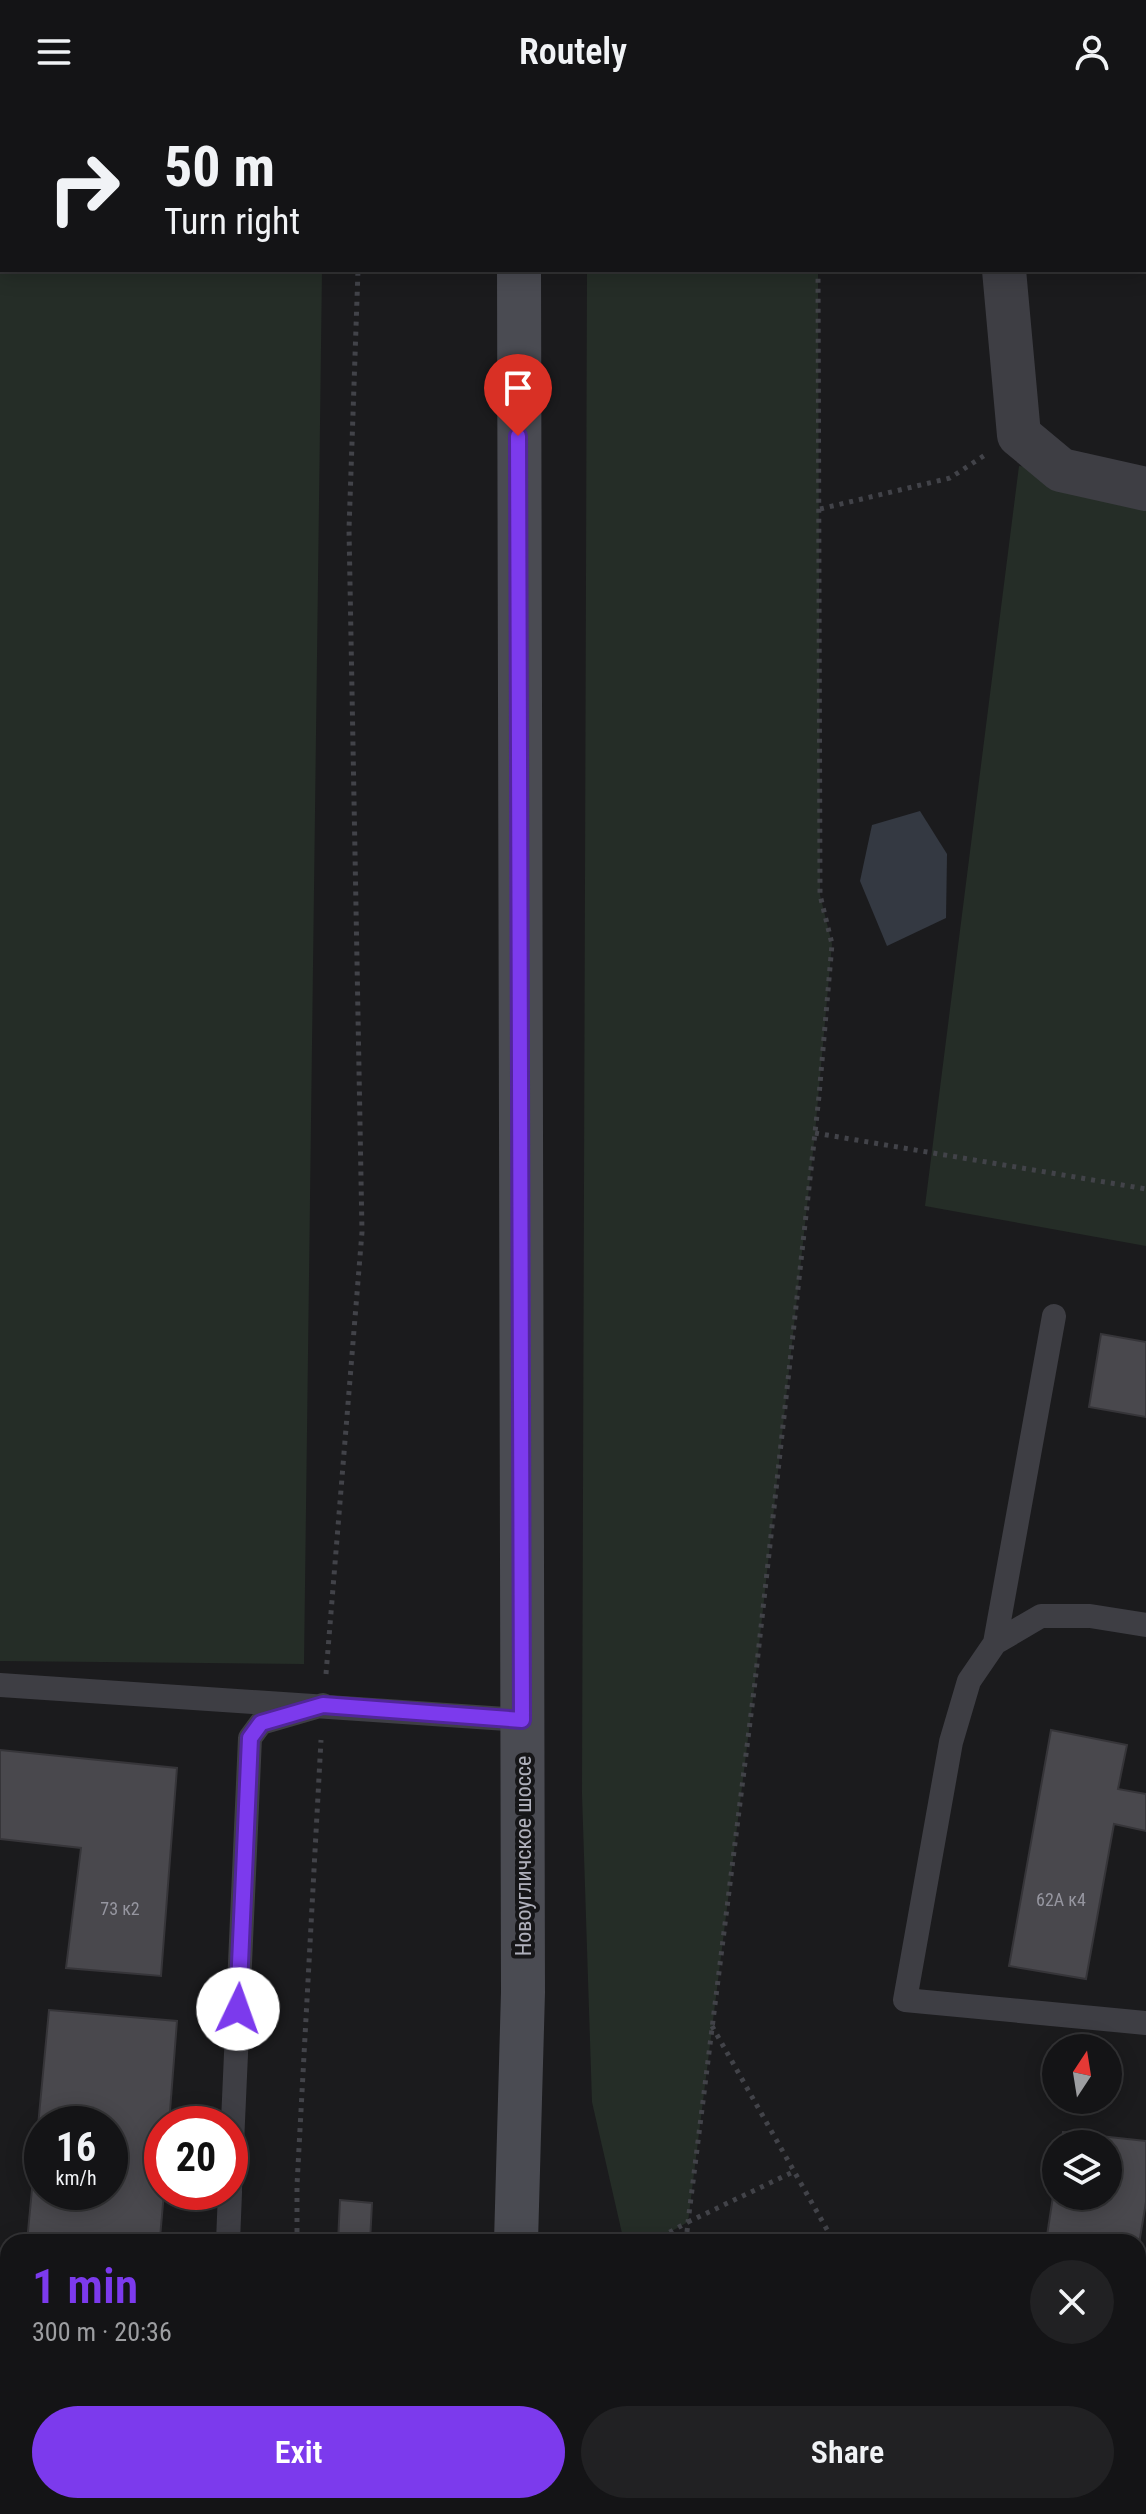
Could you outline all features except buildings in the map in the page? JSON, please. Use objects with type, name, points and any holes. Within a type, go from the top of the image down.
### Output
[{"type":"main road","name":"Новоугличское шоссе","points":[[516,2234],[523,1992],[519,272]]},
{"type":"street","points":[[1004,272],[1019,435],[1061,470],[1130,486]]},
{"type":"lane","points":[[1054,1316],[995,1643],[969,1681],[951,1742],[905,2000],[1146,2023]]},
{"type":"lane","points":[[995,1643],[1041,1616],[1090,1616],[1146,1625]]},
{"type":"lane","points":[[0,1685],[522,1720]]},
{"type":"lane","points":[[234,2106],[250,1738],[261,1723],[323,1705]]},
{"type":"lane","points":[[228,2234],[229,2210]]},
{"type":"path","points":[[297,2234],[297,2185],[323,1705],[362,1232],[349,529],[358,272]]},
{"type":"path","points":[[687,2234],[755,1682],[815,1133],[832,944],[820,895],[818,272]]},
{"type":"path","points":[[820,509],[950,478],[1019,435]]},
{"type":"path","points":[[815,1133],[1146,1189]]},
{"type":"path","points":[[712,2025],[830,2234]]},
{"type":"path","points":[[666,2234],[795,2171]]},
{"type":"shaded area","points":[[0,272],[322,272],[304,1664],[0,1661]]},
{"type":"shaded area","points":[[587,272],[818,272],[820,895],[832,944],[815,1133],[755,1682],[688,2222],[666,2234],[622,2234],[592,2102],[582,1794]]},
{"type":"shaded area","points":[[1019,466],[1061,470],[1146,489],[1146,1246],[925,1206]]},
{"type":"shaded area","points":[[920,811],[947,854],[946,918],[887,946],[860,881],[872,825]]},
{"type":"route","points":[[238,2009],[250,1738],[261,1723],[323,1705],[522,1720],[518,436]]}]
